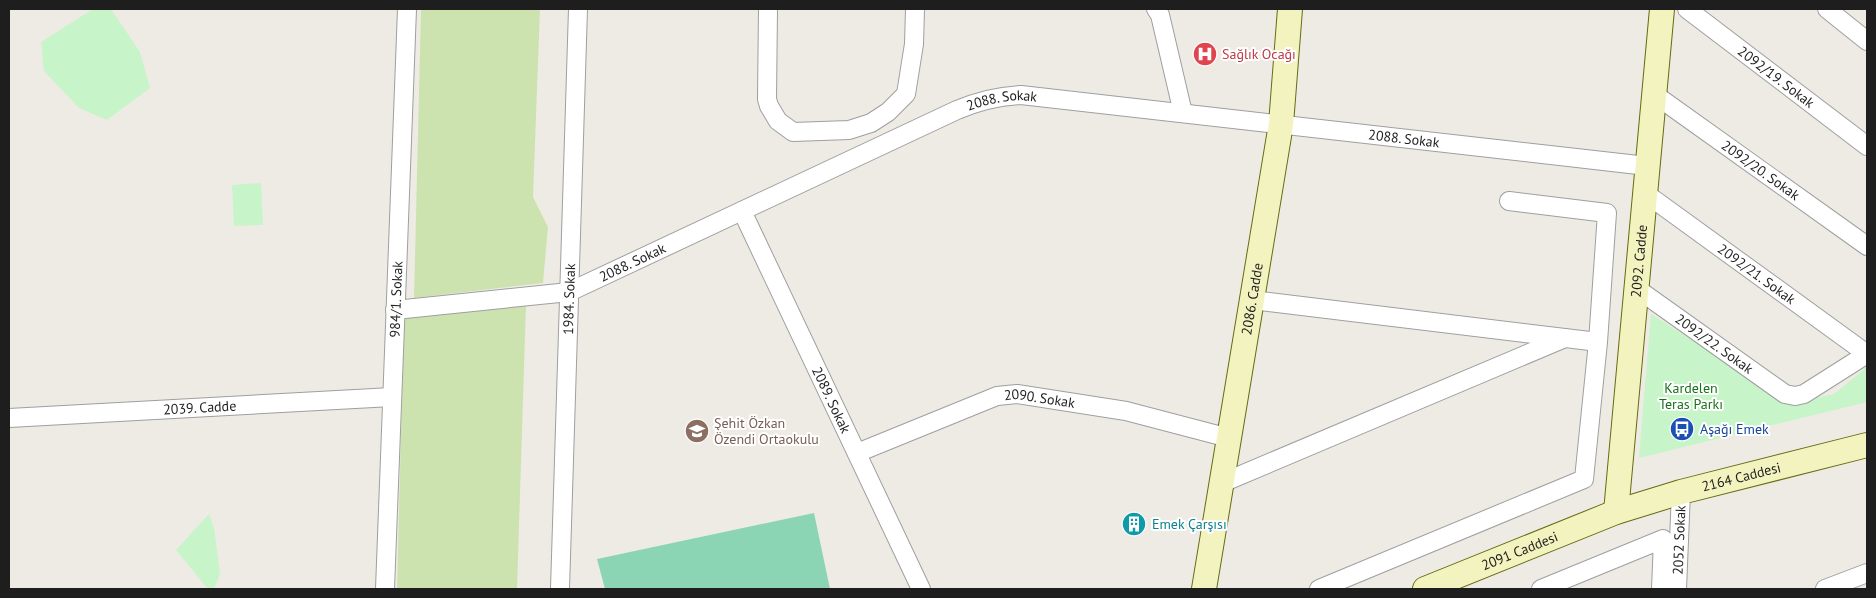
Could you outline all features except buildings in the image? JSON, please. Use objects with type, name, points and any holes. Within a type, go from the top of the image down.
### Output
[{"type":"street","name":"984/1. Sokak","points":[[385,589],[407,9]]},
{"type":"street","name":"1984. Sokak","points":[[560,589],[578,9]]},
{"type":"street","points":[[768,9],[767,99],[778,121],[792,132],[849,130],[871,123],[888,112],[906,94],[914,44],[915,9]]},
{"type":"street","points":[[1156,9],[1160,15],[1183,113]]},
{"type":"street","name":"2086. Cadde","points":[[1204,589],[1280,124],[1290,9]]},
{"type":"street","name":"2092. Cadde","points":[[1616,512],[1662,9]]},
{"type":"street","name":"2092/19. Sokak","points":[[1687,9],[1867,146]]},
{"type":"street","points":[[1827,9],[1867,41]]},
{"type":"street","name":"2092/20. Sokak","points":[[1654,94],[1867,246]]},
{"type":"street","name":"2088. Sokak","points":[[396,310],[569,292],[957,110],[986,99],[1021,95],[1647,166]]},
{"type":"street","name":"2092/21. Sokak","points":[[1645,193],[1867,354]]},
{"type":"street","points":[[1319,589],[1584,479],[1598,342],[1608,213],[1510,201]]},
{"type":"street","name":"2089. Sokak","points":[[742,211],[922,589]]},
{"type":"street","name":"2092/22. Sokak","points":[[1636,288],[1785,394],[1795,396],[1804,394],[1867,354]]},
{"type":"street","points":[[1252,300],[1598,342]]},
{"type":"street","points":[[1222,483],[1564,338]]},
{"type":"street","name":"2090. Sokak","points":[[857,453],[1006,394],[1017,394],[1126,411],[1229,438]]},
{"type":"street","name":"2039. Cadde","points":[[9,418],[392,397]]},
{"type":"street","name":"2164 Caddesi","points":[[1616,512],[1681,492],[1867,445]]},
{"type":"street","name":"2052 Sokak","points":[[1677,589],[1681,492]]},
{"type":"street","name":"2091 Caddesi","points":[[1425,589],[1616,512]]},
{"type":"street","points":[[1541,589],[1663,539],[1661,589]]},
{"type":"street","points":[[1825,589],[1867,573]]},
{"type":"green space","points":[[93,9],[111,9],[140,52],[150,88],[107,120],[79,108],[44,71],[41,42]]},
{"type":"green space","points":[[421,9],[540,9],[533,197],[548,227],[543,283],[414,298]]},
{"type":"green space","points":[[261,183],[263,225],[234,226],[232,185]]},
{"type":"green space","points":[[526,305],[517,589],[397,589],[404,318]]},
{"type":"green space","name":"Kardelen Teras Parkı","points":[[1651,314],[1792,403],[1834,394],[1867,367],[1867,402],[1639,458]]},
{"type":"green space","points":[[814,513],[830,589],[605,589],[597,559]]},
{"type":"green space","points":[[209,514],[214,528],[220,574],[214,589],[208,589],[176,550]]},
{"type":"place","name":"Sağlık Ocağı","points":[[1205,54]]},
{"type":"place","name":"Aşağı Emek","points":[[1682,429]]},
{"type":"place","name":"Şehit Özkan Özendi Ortaokulu","points":[[697,431]]},
{"type":"place","name":"Emek Çarşısı","points":[[1134,524]]}]
